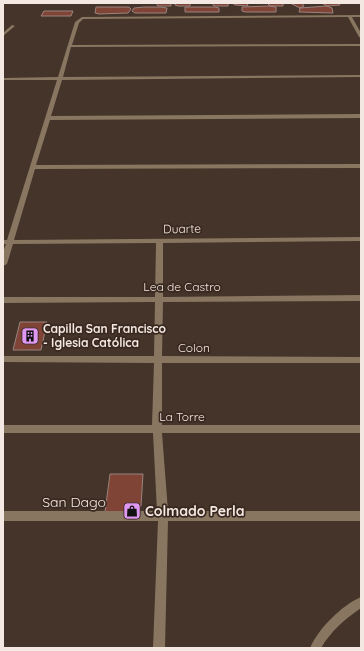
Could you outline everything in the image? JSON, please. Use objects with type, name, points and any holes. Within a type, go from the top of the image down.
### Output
[{"type":"street","points":[[349,16],[361,38]]},
{"type":"street","points":[[3,264],[6,242],[33,167],[77,22],[82,18],[361,16]]},
{"type":"street","points":[[3,34],[13,26]]},
{"type":"street","points":[[70,46],[361,45]]},
{"type":"street","points":[[3,79],[361,76]]},
{"type":"street","points":[[48,118],[361,116]]},
{"type":"street","points":[[33,167],[361,166]]},
{"type":"street","name":"Duarte","points":[[6,242],[361,239]]},
{"type":"street","points":[[159,648],[163,516],[157,429],[160,240]]},
{"type":"street","name":"Lea de Castro","points":[[3,300],[361,298]]},
{"type":"street","name":"Colon","points":[[3,359],[361,360]]},
{"type":"street","name":"La Torre","points":[[3,429],[361,429]]},
{"type":"street","name":"San Dago","points":[[3,516],[361,516]]},
{"type":"lane","points":[[315,648],[321,637],[340,616],[361,602]]},
{"type":"building","points":[[156,3],[171,3],[171,6],[158,6]]},
{"type":"building","points":[[175,3],[190,3],[190,6],[178,6],[175,5]]},
{"type":"building","points":[[212,3],[228,3],[228,6],[214,6]]},
{"type":"building","points":[[232,3],[247,3],[248,6],[235,5]]},
{"type":"building","points":[[267,3],[283,3],[283,6],[270,6]]},
{"type":"building","points":[[290,3],[302,3],[304,6],[300,8]]},
{"type":"building","points":[[322,3],[339,3],[340,5],[327,6]]},
{"type":"building","points":[[327,6],[332,8],[333,13],[299,12],[300,8]]},
{"type":"building","points":[[96,7],[129,7],[131,9],[128,13],[99,14],[95,13]]},
{"type":"building","points":[[185,7],[215,7],[219,8],[219,12],[185,12]]},
{"type":"building","points":[[242,7],[276,7],[276,12],[242,11]]},
{"type":"building","points":[[134,8],[167,8],[166,13],[135,13],[132,11]]},
{"type":"building","points":[[44,11],[73,11],[71,16],[41,16]]},
{"type":"building","name":"Capilla San Francisco - Iglesia Católica","points":[[20,322],[47,322],[41,350],[13,350]]},
{"type":"building","points":[[110,474],[143,474],[141,506],[133,512],[105,512]]},
{"type":"place","name":"Capilla San Francisco - Iglesia Católica","points":[[30,336]]},
{"type":"place","name":"Colmado Perla","points":[[132,511]]}]
